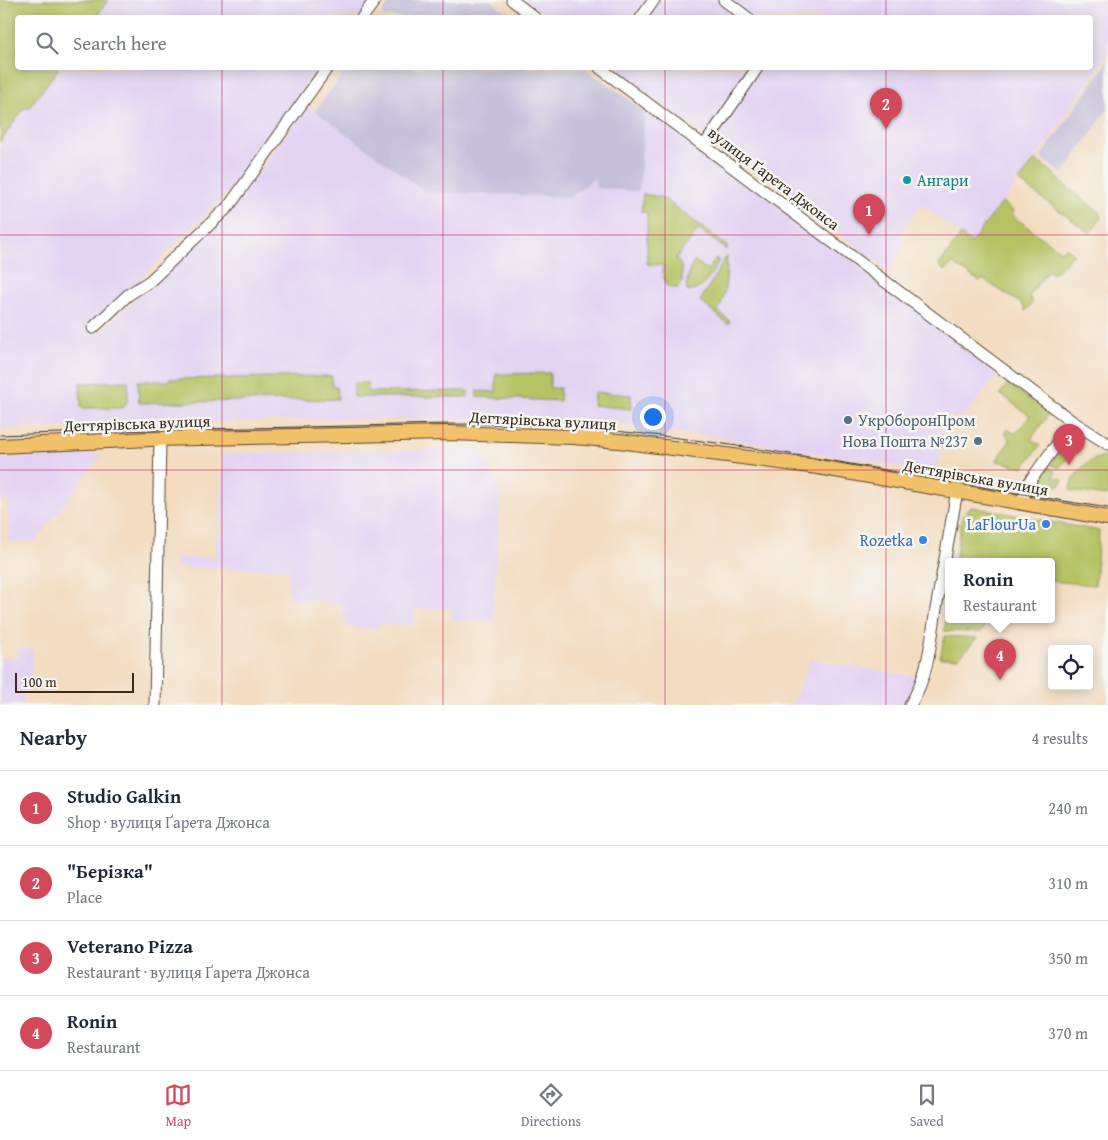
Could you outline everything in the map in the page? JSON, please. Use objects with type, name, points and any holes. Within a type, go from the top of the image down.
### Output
[{"type":"main road","name":"Дегтярівська вулиця","points":[[0,446],[160,439],[450,433],[574,437],[619,441],[818,467],[1108,518]]},
{"type":"street","points":[[364,15],[375,0]]},
{"type":"street","points":[[512,0],[531,15]]},
{"type":"street","points":[[643,15],[654,0]]},
{"type":"street","points":[[724,0],[744,15]]},
{"type":"street","points":[[94,328],[128,295],[150,282],[229,206],[326,70]]},
{"type":"street","name":"вулиця Ґарета Джонса","points":[[605,70],[1073,422],[1108,444]]},
{"type":"street","points":[[704,146],[757,70]]},
{"type":"street","points":[[1021,503],[1033,476],[1073,422]]},
{"type":"street","points":[[156,705],[160,439]]},
{"type":"street","points":[[910,705],[918,692],[924,673],[957,491]]},
{"type":"shaded area","points":[[108,0],[376,0],[364,15],[97,15]]},
{"type":"shaded area","points":[[392,0],[490,0],[511,15],[383,15],[383,12]]},
{"type":"shaded area","points":[[525,0],[1108,0],[1108,53],[1039,155],[971,243],[921,204],[899,236],[906,242],[888,271],[716,138],[712,142],[616,70],[1093,70],[1093,15],[544,15]]},
{"type":"shaded area","points":[[1108,61],[1108,109],[1063,174],[1040,158]]},
{"type":"shaded area","points":[[57,70],[322,70],[225,196],[91,326],[92,333],[101,331],[231,209],[307,105],[426,192],[570,197],[596,178],[595,187],[639,191],[645,111],[650,108],[1001,371],[962,418],[946,415],[936,472],[756,443],[584,421],[341,419],[0,429],[0,142],[25,107],[28,109]]},
{"type":"shaded area","points":[[346,70],[587,70],[645,111],[639,191],[595,188],[595,178],[570,197],[426,192],[315,111]]},
{"type":"shaded area","points":[[479,449],[500,489],[493,620],[452,621],[450,608],[415,608],[413,624],[380,624],[373,629],[347,627],[342,604],[332,604],[327,600],[288,600],[289,569],[176,567],[176,557],[215,557],[215,542],[220,536],[223,454]]},
{"type":"shaded area","points":[[102,454],[36,541],[9,543],[7,501],[1,500],[1,457]]},
{"type":"shaded area","points":[[18,648],[33,648],[30,690],[24,690],[23,705],[0,705],[0,658],[17,659]]},
{"type":"shaded area","points":[[810,659],[917,677],[915,690],[904,705],[792,705]]},
{"type":"green space","points":[[0,0],[108,0],[97,15],[15,15],[15,70],[57,70],[28,109],[25,107],[0,142]]},
{"type":"green space","points":[[1035,160],[1051,171],[1063,184],[1099,212],[1101,218],[1090,233],[1019,181]]},
{"type":"green space","points":[[643,194],[666,200],[727,246],[727,250],[699,230],[676,258],[682,268],[682,283],[677,288],[670,288],[666,285],[663,265],[647,264],[647,212],[641,212]]},
{"type":"green space","points":[[1002,202],[1013,211],[1014,217],[1060,251],[1066,248],[1074,254],[1053,274],[1048,270],[1029,296],[1033,302],[1025,311],[1022,304],[984,280],[979,281],[953,264],[944,271],[939,265],[961,235],[971,243]]},
{"type":"green space","points":[[727,256],[725,291],[718,311],[730,321],[728,324],[700,301]]},
{"type":"green space","points":[[716,258],[719,261],[706,282],[697,289],[687,290],[688,275],[695,261],[708,270]]},
{"type":"green space","points":[[550,373],[550,388],[560,388],[560,401],[477,397],[477,391],[496,392],[496,374]]},
{"type":"green space","points":[[332,376],[332,386],[337,387],[338,399],[139,403],[138,381]]},
{"type":"green space","points":[[128,381],[128,400],[123,408],[81,408],[80,383]]},
{"type":"green space","points":[[354,383],[368,383],[368,392],[468,391],[468,397],[354,397]]},
{"type":"green space","points":[[1008,383],[1049,414],[1031,439],[1040,445],[1024,467],[996,461],[1010,441],[1005,432],[1008,429],[1015,434],[1030,416],[1000,394]]},
{"type":"green space","points":[[594,392],[631,395],[631,409],[593,405]]},
{"type":"green space","points":[[1073,441],[1078,446],[1059,468],[1051,464],[1061,449]]},
{"type":"green space","points":[[1103,457],[1108,459],[1108,496],[1071,491],[1072,481],[1079,471],[1092,460]]},
{"type":"green space","points":[[1048,466],[1056,472],[1053,477],[1063,479],[1060,486],[1047,485],[1042,480]]},
{"type":"green space","points":[[972,507],[1099,531],[1095,585],[1055,581],[1055,558],[955,558],[962,518],[967,510]]},
{"type":"green space","points":[[945,623],[987,623],[981,632],[944,631]]},
{"type":"green space","points":[[945,636],[977,638],[959,658],[940,658]]},
{"type":"tram line","points":[[0,435],[449,424],[581,428],[648,434],[780,452],[1108,508]]},
{"type":"place","name":"\"Берізка\"","points":[[886,129]]},
{"type":"place","name":"Ангари","points":[[907,180]]},
{"type":"place","name":"Studio Galkin","points":[[869,235]]},
{"type":"place","name":"УкрОборонПром","points":[[848,420]]},
{"type":"place","name":"Нова Пошта №237","points":[[978,441]]},
{"type":"place","name":"Veterano Pizza","points":[[1069,465]]},
{"type":"place","name":"LaFlourUa","points":[[1046,524]]},
{"type":"place","name":"Rozetka","points":[[923,540]]},
{"type":"place","name":"Ronin","points":[[1000,680]]}]
